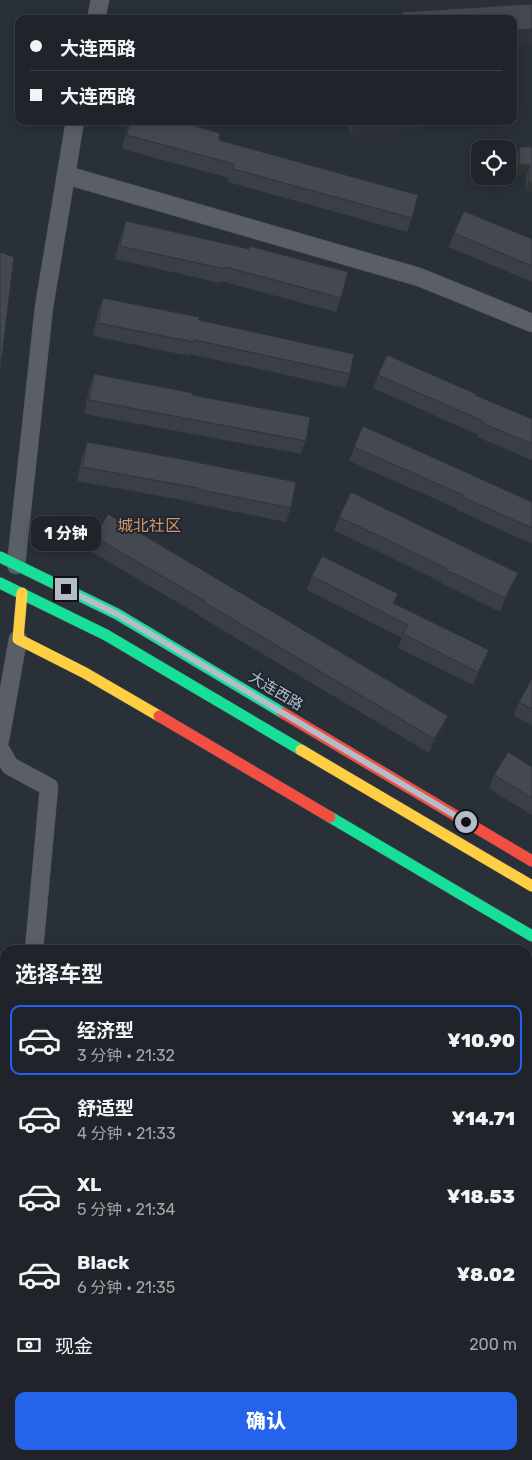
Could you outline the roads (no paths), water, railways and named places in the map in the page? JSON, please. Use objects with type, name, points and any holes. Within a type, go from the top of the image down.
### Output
[{"type":"main road","name":"大连西路","points":[[8,561],[117,614],[532,861]]},
{"type":"main road","points":[[0,582],[106,635],[532,886]]},
{"type":"main road","points":[[22,592],[18,639],[85,673],[532,936]]},
{"type":"street","points":[[97,15],[100,0]]},
{"type":"street","points":[[8,561],[44,307],[74,125]]},
{"type":"street","points":[[66,176],[419,277],[532,323]]},
{"type":"street","points":[[0,740],[18,639]]},
{"type":"street","points":[[0,749],[10,766],[49,787],[34,945]]},
{"type":"district","name":"城北社区","points":[[149,525]]}]
